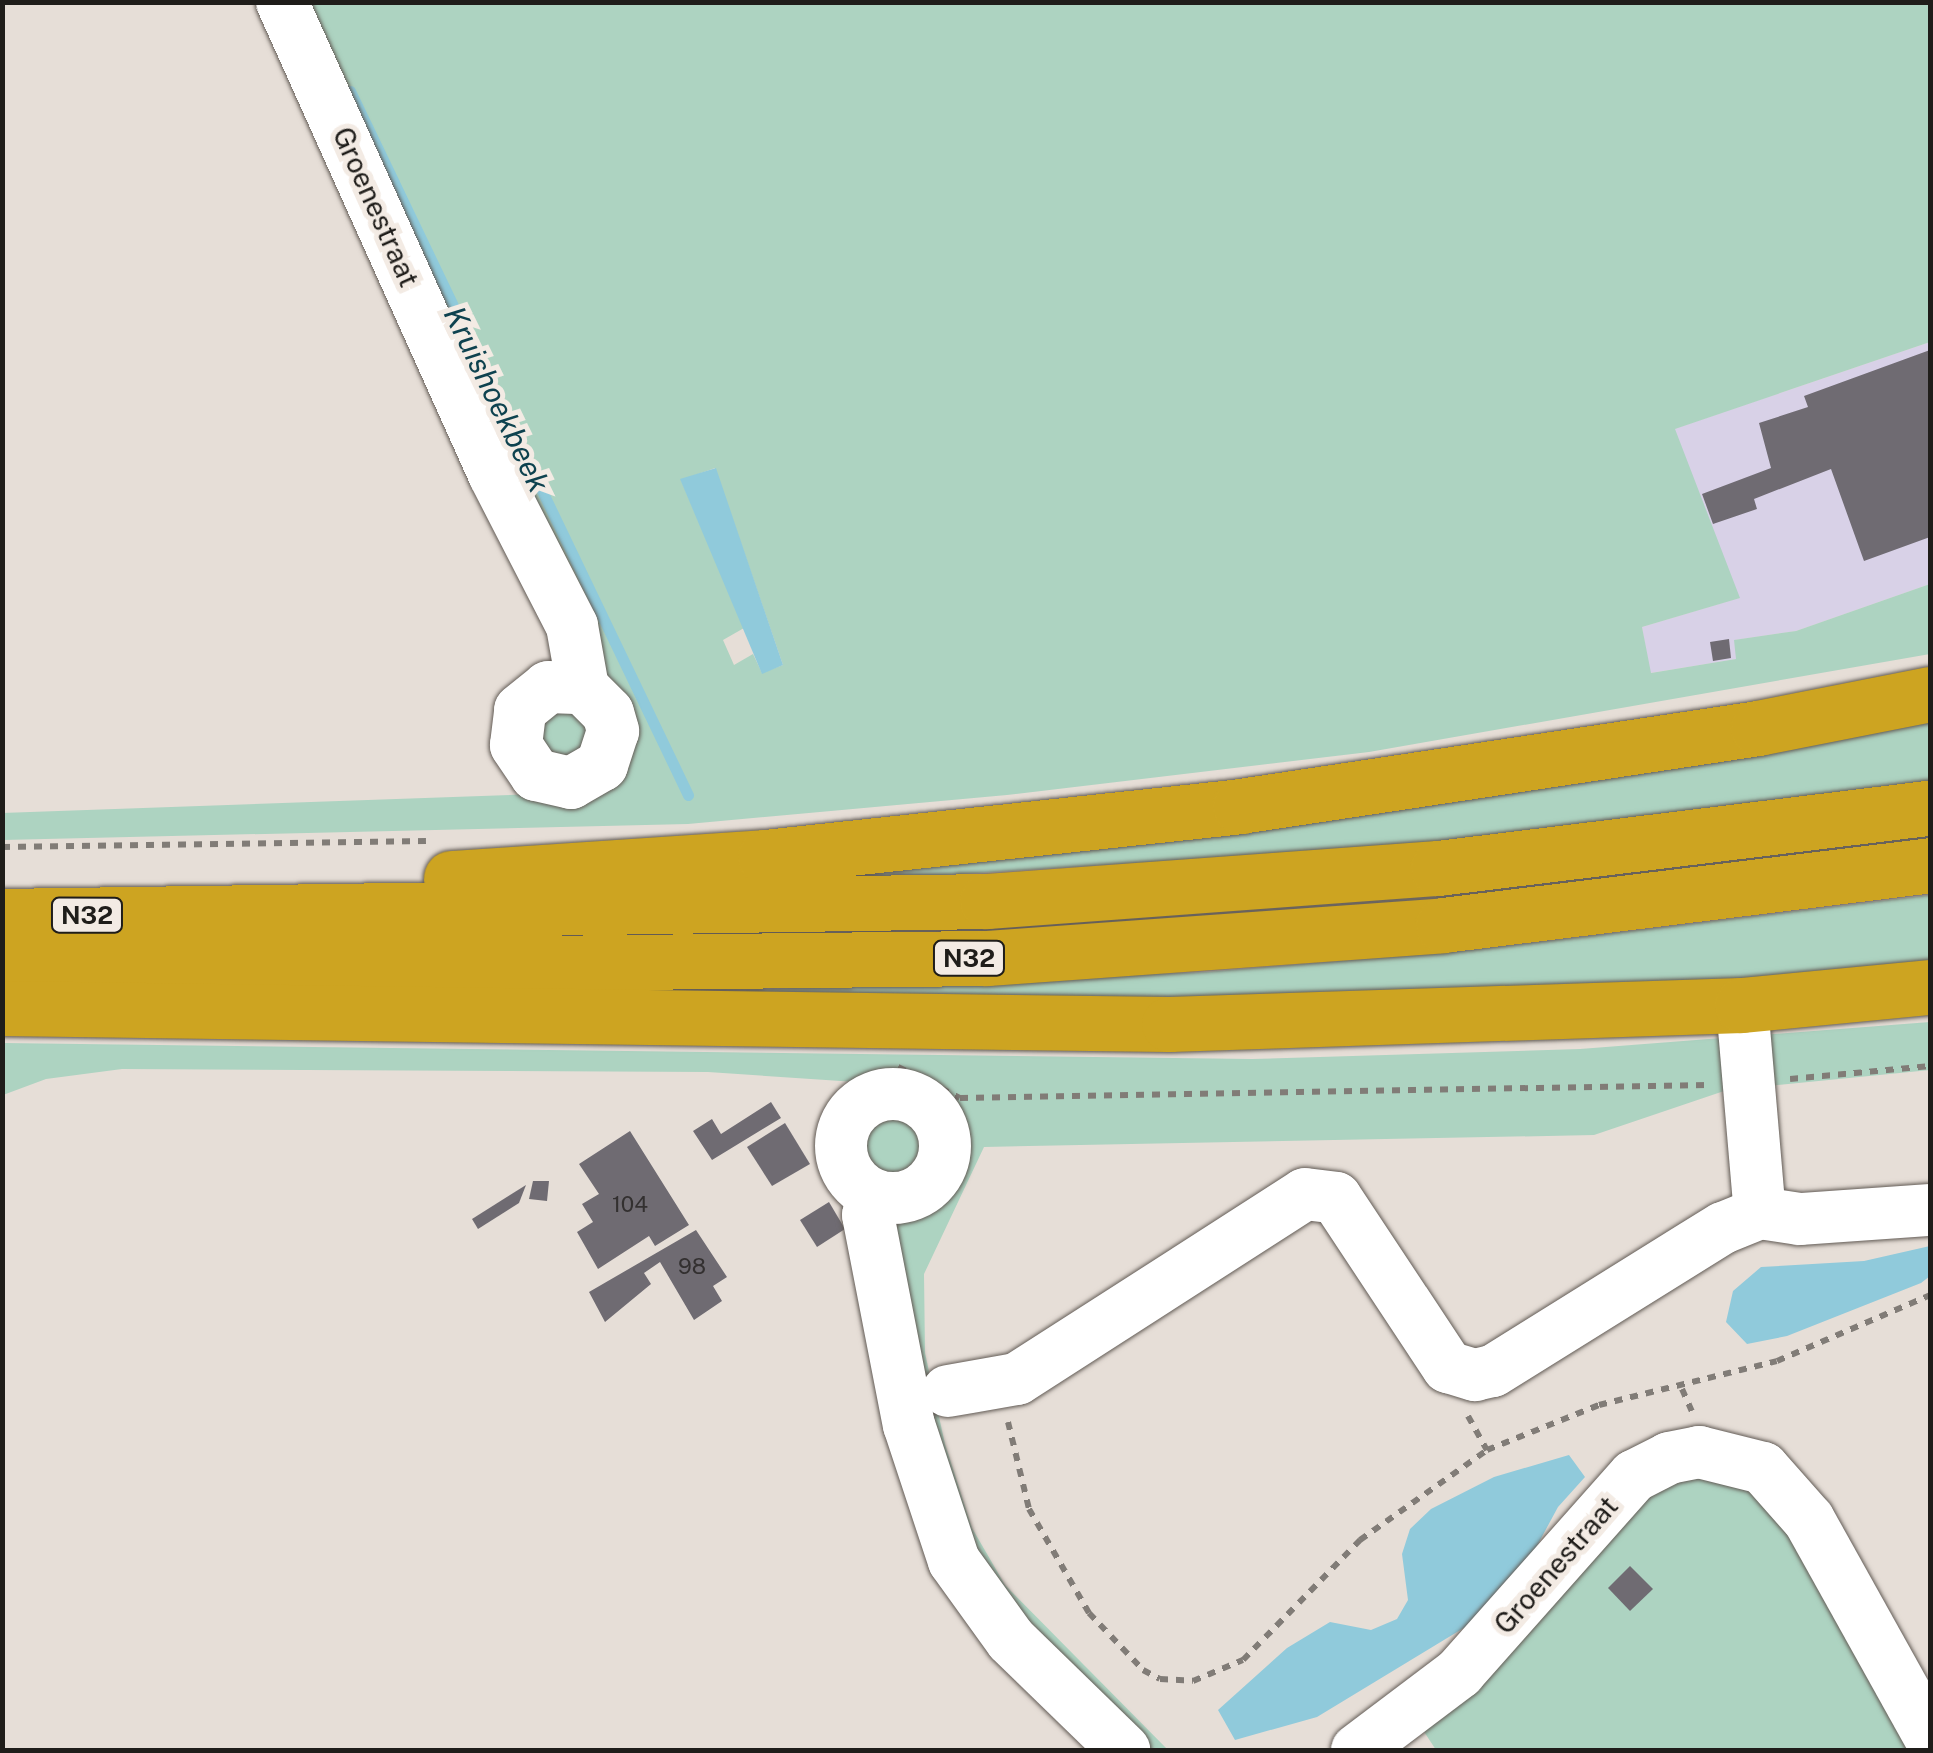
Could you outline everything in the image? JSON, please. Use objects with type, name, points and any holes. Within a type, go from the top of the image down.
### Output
[{"type":"highway","points":[[172,914],[297,888],[766,857],[1240,806],[1758,728],[1930,694]]},
{"type":"highway","name":"N32","points":[[2,916],[986,900],[1438,868],[1930,808]]},
{"type":"highway","name":"N32","points":[[2,969],[987,958],[1443,926],[1930,865]]},
{"type":"highway","points":[[2,1008],[1169,1024],[1742,1005],[1930,987]]},
{"type":"street","name":"Groenestraat","points":[[282,2],[494,474],[572,626],[583,688]]},
{"type":"street","points":[[1742,1005],[1760,1213]]},
{"type":"street","points":[[906,1095],[938,1118],[945,1142],[941,1168],[925,1188],[902,1198],[877,1196],[846,1171],[841,1152],[852,1114],[876,1098],[906,1095]]},
{"type":"street","points":[[948,1390],[1017,1379],[1305,1194],[1336,1198],[1448,1367],[1475,1375],[1493,1371],[1723,1228],[1760,1213],[1800,1219],[1930,1210]]},
{"type":"street","points":[[877,1196],[868,1215],[909,1425],[930,1506],[954,1561],[1011,1640],[1124,1750]]},
{"type":"street","name":"Groenestraat","points":[[1357,1750],[1459,1673],[1634,1476],[1669,1458],[1700,1452],[1762,1468],[1809,1520],[1930,1737]]},
{"type":"path","points":[[938,1118],[960,1098],[1596,1092],[1930,1066]]},
{"type":"path","points":[[1002,1381],[1028,1509],[1089,1613],[1143,1670],[1193,1681],[1243,1660],[1360,1540],[1487,1450],[1598,1405],[1777,1360],[1930,1294]]},
{"type":"shaded area","points":[[1930,342],[1930,584],[1796,631],[1735,640],[1737,659],[1650,673],[1642,627],[1739,598],[1674,429]]},
{"type":"green space","points":[[287,3],[1930,3],[1930,342],[1675,429],[1740,598],[1642,627],[1651,673],[1736,659],[1734,640],[1796,631],[1930,584],[1930,654],[1369,752],[1007,795],[688,824],[3,840],[2,813],[536,794],[613,773]],"holes":[[[715,468],[783,665],[762,673],[753,654],[734,665],[723,640],[744,628],[681,480]]]},
{"type":"green space","points":[[546,700],[605,723],[557,774],[530,717]]},
{"type":"green space","points":[[1930,709],[1930,781],[1743,809],[1367,849],[831,882],[828,867]]},
{"type":"green space","points":[[1930,895],[1930,973],[1659,993],[746,1003],[746,990],[1206,972],[1463,951]]},
{"type":"green space","points":[[1930,1022],[1930,1070],[1727,1090],[1594,1135],[984,1147],[924,1274],[925,1353],[945,1444],[972,1528],[1005,1585],[1168,1750],[1137,1750],[986,1596],[882,1247],[897,1213],[927,1200],[948,1180],[954,1146],[940,1102],[901,1085],[708,1072],[122,1069],[46,1079],[3,1095],[3,1043],[1252,1059],[1580,1049]]},
{"type":"green space","points":[[893,1108],[919,1119],[930,1145],[919,1171],[893,1182],[867,1171],[856,1145],[867,1119]]},
{"type":"green space","points":[[1701,1468],[1778,1500],[1926,1750],[1436,1750],[1415,1718],[1643,1491]]},
{"type":"water","points":[[716,468],[783,665],[762,674],[680,479]]},
{"type":"water","points":[[1930,1246],[1930,1276],[1921,1283],[1787,1336],[1747,1344],[1726,1322],[1733,1291],[1761,1267],[1864,1261]]},
{"type":"water","points":[[1569,1455],[1585,1477],[1558,1507],[1525,1568],[1467,1626],[1317,1717],[1235,1740],[1218,1710],[1287,1648],[1330,1622],[1371,1630],[1397,1619],[1408,1600],[1402,1554],[1410,1529],[1431,1509],[1494,1477]]},
{"type":"building","points":[[1930,350],[1930,537],[1864,561],[1831,469],[1754,499],[1757,509],[1713,524],[1702,494],[1771,468],[1759,423],[1808,407],[1804,396]]},
{"type":"building","points":[[1729,639],[1731,658],[1713,661],[1710,642]]},
{"type":"building","points":[[771,1102],[781,1118],[712,1160],[693,1131],[712,1119],[721,1134]]},
{"type":"building","points":[[785,1123],[810,1164],[772,1186],[747,1147]]},
{"type":"building","points":[[630,1131],[689,1225],[655,1246],[649,1236],[598,1269],[577,1232],[593,1222],[582,1204],[599,1194],[579,1164]]},
{"type":"building","points":[[533,1181],[549,1181],[547,1201],[529,1199]]},
{"type":"building","points":[[526,1185],[519,1203],[478,1229],[472,1219]]},
{"type":"building","points":[[829,1202],[845,1229],[817,1247],[800,1220]]},
{"type":"building","points":[[696,1230],[727,1277],[713,1286],[722,1301],[694,1320],[660,1262],[644,1273],[651,1284],[605,1322],[589,1292]]},
{"type":"building","points":[[1630,1566],[1653,1589],[1630,1611],[1608,1588]]},
{"type":"waterway","name":"Kruishoekbeek","points":[[350,91],[688,795]]}]
